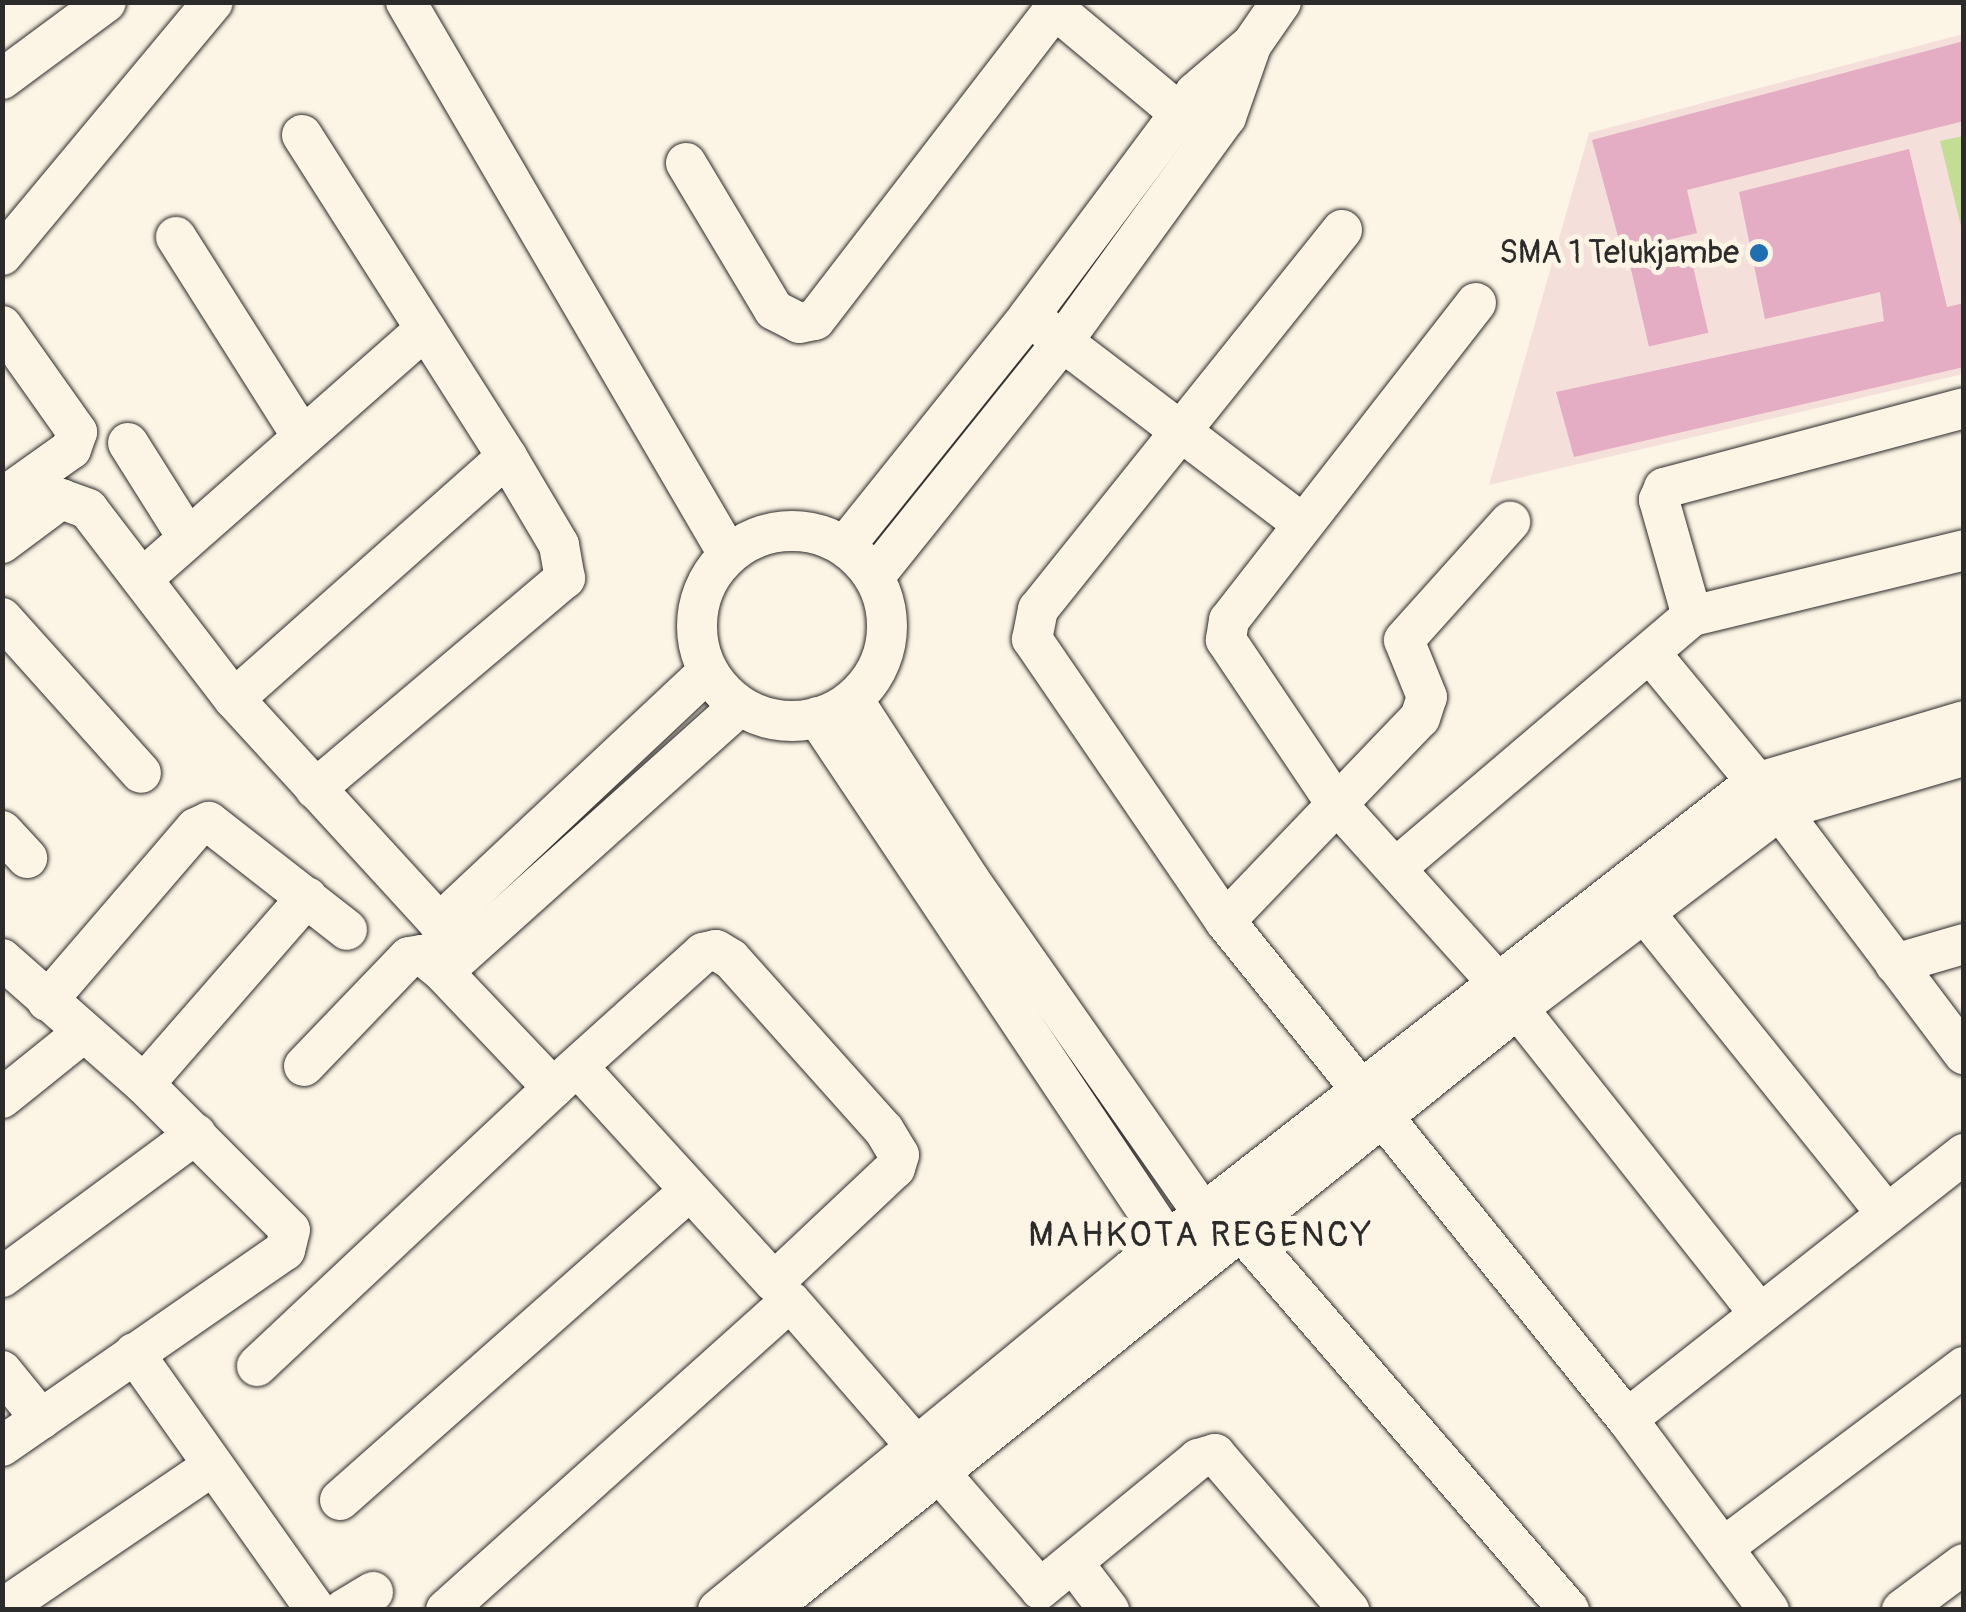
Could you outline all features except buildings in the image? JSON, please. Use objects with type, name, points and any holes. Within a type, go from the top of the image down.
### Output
[{"type":"street","points":[[2,48],[63,2]]},
{"type":"street","points":[[2,79],[106,2]]},
{"type":"street","points":[[2,255],[213,2]]},
{"type":"street","points":[[406,2],[728,554]]},
{"type":"street","points":[[845,546],[1029,316],[1183,116],[1195,93],[1252,44],[1281,2]]},
{"type":"street","points":[[686,163],[774,310],[799,324],[816,320],[1058,6],[1183,116]]},
{"type":"street","points":[[874,576],[1063,342],[1226,117],[1252,44]]},
{"type":"street","points":[[302,135],[507,457],[559,545],[565,578],[315,790]]},
{"type":"street","points":[[1342,230],[1038,609],[1032,639],[1225,921],[1627,1420],[1769,1610]]},
{"type":"street","points":[[176,237],[301,435]]},
{"type":"street","points":[[1476,303],[1224,630],[1334,801],[1507,994],[1760,1313]]},
{"type":"street","points":[[1029,316],[1302,524]]},
{"type":"street","points":[[2,326],[77,432],[71,449],[2,498]]},
{"type":"street","points":[[142,579],[186,535],[426,328]]},
{"type":"street","points":[[1692,616],[1659,500],[1664,488],[1964,408]]},
{"type":"street","points":[[128,442],[186,535]]},
{"type":"street","points":[[234,699],[507,457]]},
{"type":"street","points":[[2,543],[43,508],[74,501],[142,579],[234,699],[449,949],[565,1078],[688,1192],[782,1291],[931,1458],[1029,1600],[1198,1459],[1214,1454],[1350,1610]]},
{"type":"street","points":[[1225,921],[1334,801],[1420,718],[1426,698],[1404,640],[1510,522]]},
{"type":"street","points":[[806,531],[845,546],[874,576],[887,616],[882,658],[854,701],[818,717],[782,721],[738,706],[708,671],[697,641],[698,609],[708,579],[728,554],[778,532],[806,531]]},
{"type":"street","points":[[1397,868],[1692,616],[1964,550]]},
{"type":"street","points":[[2,618],[142,773]]},
{"type":"street","points":[[1650,654],[1767,797],[1964,1054]]},
{"type":"street","points":[[449,949],[708,671]]},
{"type":"street","points":[[854,701],[969,879],[1221,1216],[1570,1610]]},
{"type":"street","points":[[304,1066],[415,954],[449,949],[738,706]]},
{"type":"street","points":[[818,717],[1168,1242]]},
{"type":"street","points":[[718,1610],[931,1458],[1221,1216],[1373,1106],[1507,994],[1767,797],[1964,720]]},
{"type":"street","points":[[1507,994],[1644,912],[1767,797],[1964,756]]},
{"type":"street","points":[[47,1001],[202,824],[216,825],[346,930]]},
{"type":"street","points":[[144,1084],[307,898]]},
{"type":"street","points":[[1644,912],[1887,1214]]},
{"type":"street","points":[[1895,964],[1964,944]]},
{"type":"street","points":[[257,1366],[703,953],[716,950],[731,959],[899,1155],[876,1187],[782,1291],[446,1610]]},
{"type":"street","points":[[2,959],[144,1084],[283,1218],[290,1242],[2,1446]]},
{"type":"street","points":[[2,1098],[84,1032]]},
{"type":"street","points":[[2,1277],[196,1134]]},
{"type":"street","points":[[1627,1420],[1964,1154]]},
{"type":"street","points":[[340,1500],[688,1192]]},
{"type":"street","points":[[768,1610],[1168,1242],[1221,1216]]},
{"type":"street","points":[[134,1353],[316,1610]]},
{"type":"street","points":[[1724,1547],[1964,1367]]},
{"type":"street","points":[[2,1371],[41,1419]]},
{"type":"street","points":[[2,1609],[211,1466]]},
{"type":"street","points":[[1074,1564],[1109,1610]]},
{"type":"street","points":[[1902,1610],[1964,1564]]},
{"type":"shaded area","name":"SMA 1 Telukjambe","points":[[1963,34],[1963,374],[1489,485],[1589,133]]},
{"type":"green space","points":[[1964,136],[1963,234],[1940,141]]},
{"type":"place","name":"SMA 1 Telukjambe","points":[[1759,253]]},
{"type":"district","name":"MAHKOTA REGENCY","points":[[1201,1235]]}]
